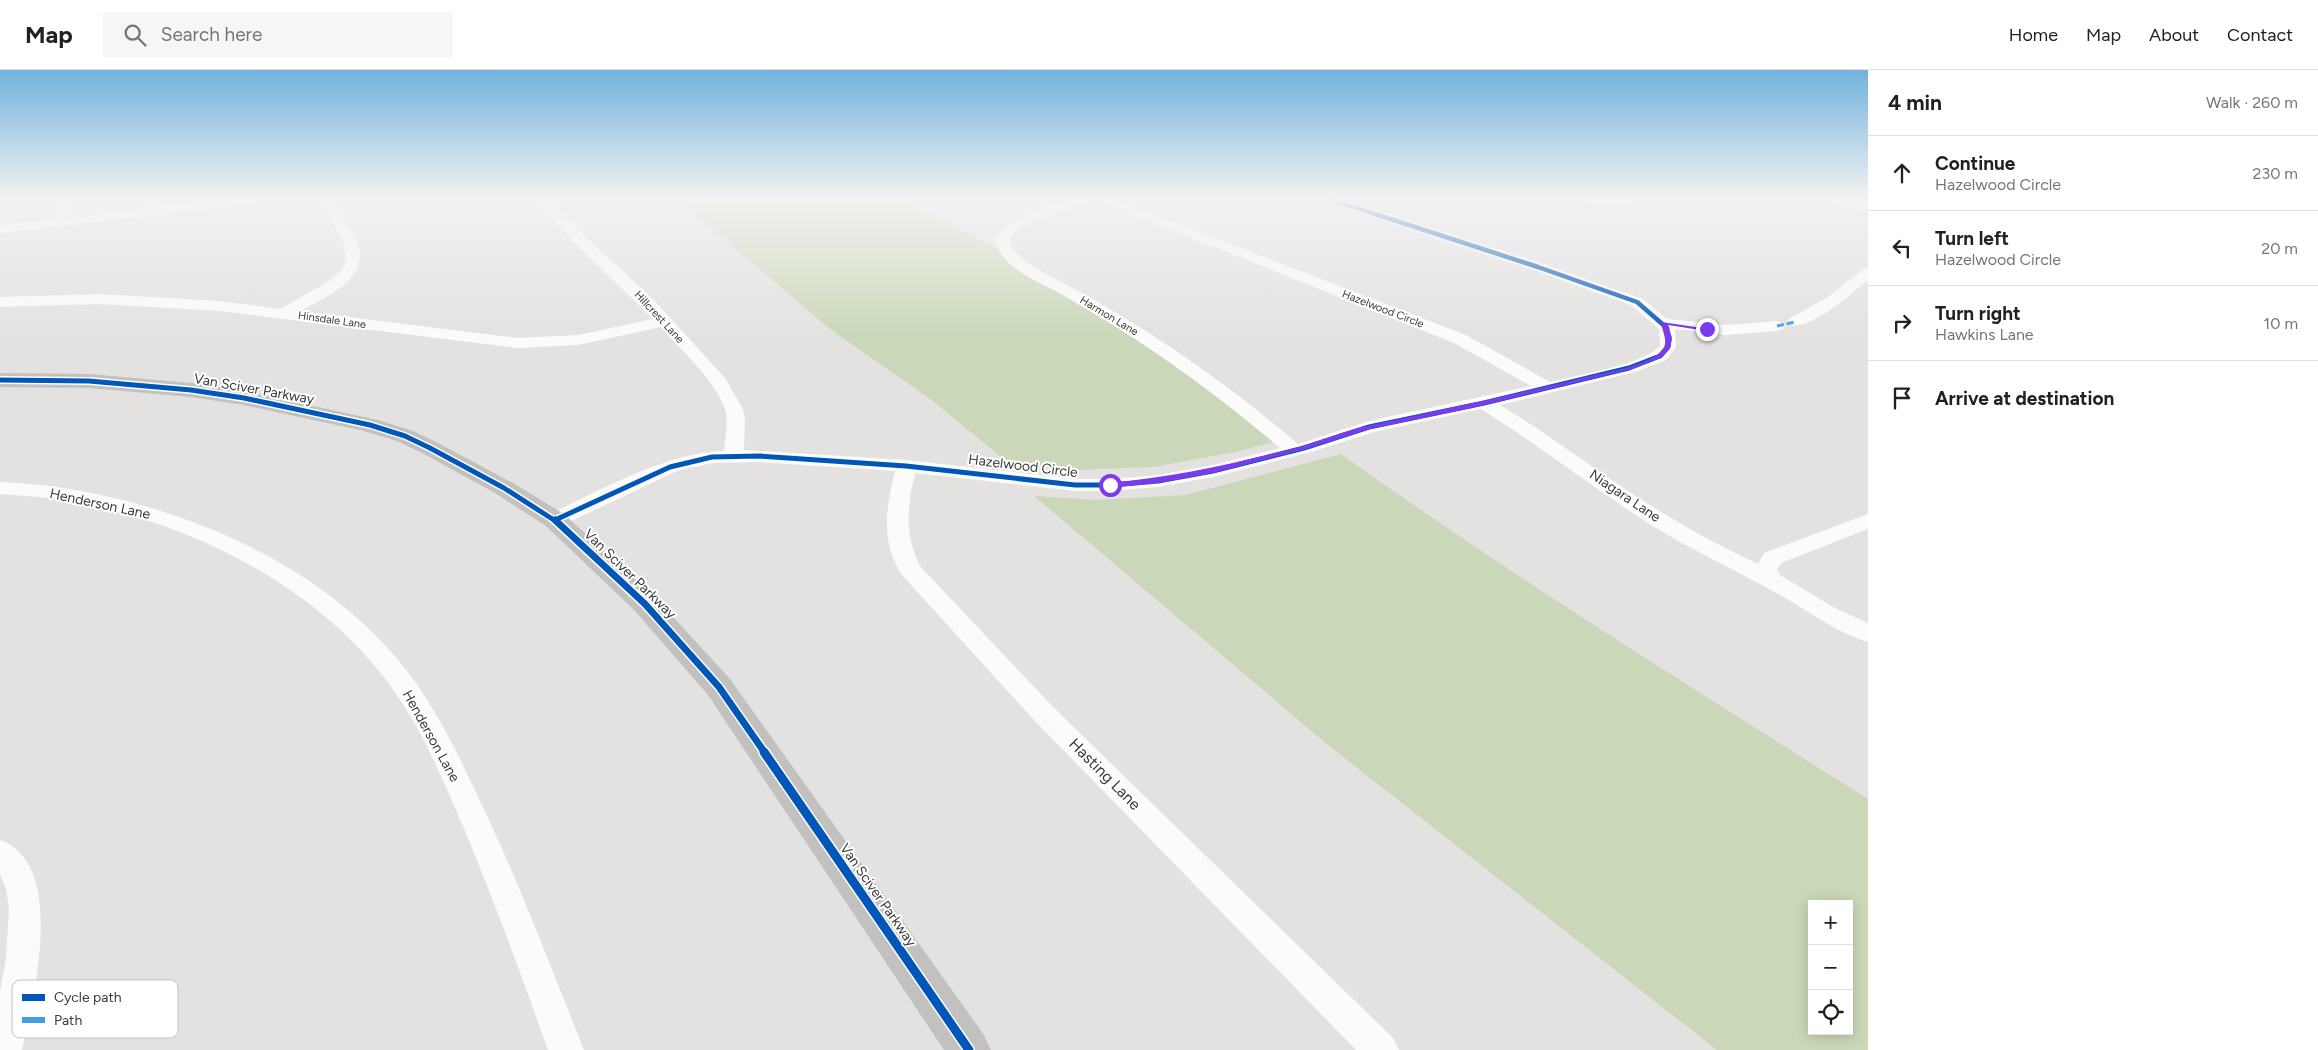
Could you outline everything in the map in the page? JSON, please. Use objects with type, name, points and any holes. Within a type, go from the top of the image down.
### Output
[{"type":"street","points":[[284,313],[342,278],[351,268],[354,260],[351,245]]},
{"type":"street","name":"Hillcrest Lane","points":[[585,245],[645,300],[662,322],[709,369],[729,396],[736,420],[734,456]]},
{"type":"street","name":"Harmon Lane","points":[[1003,245],[1006,252],[1028,269],[1094,306],[1196,371],[1244,407],[1294,450]]},
{"type":"street","name":"Hazelwood Circle","points":[[1219,245],[1460,339],[1548,388]]},
{"type":"street","points":[[1469,245],[1616,293],[1637,302],[1663,323],[1725,330],[1777,326]]},
{"type":"street","points":[[1795,322],[1834,300],[1866,276]]},
{"type":"street","name":"Hinsdale Lane","points":[[0,302],[124,300],[220,306],[471,339],[518,343],[578,340],[662,322]]},
{"type":"street","name":"Hazelwood Circle","points":[[555,520],[670,467],[712,457],[734,456],[906,466],[1075,485],[1110,485],[1185,476],[1294,450],[1369,427],[1484,403],[1629,368],[1660,356],[1668,347],[1667,328],[1663,323]]},
{"type":"street","name":"Van Sciver Parkway","points":[[0,380],[89,381],[192,390],[244,398],[370,425],[405,436],[430,448],[504,488],[555,520],[645,604],[719,687],[887,928],[969,1050]]},
{"type":"street","name":"Niagara Lane","points":[[1484,403],[1539,437],[1657,519],[1704,547],[1771,580],[1827,614],[1868,633]]},
{"type":"street","name":"Hasting Lane","points":[[906,466],[898,504],[896,535],[900,552],[910,570],[1038,707],[1381,1050]]},
{"type":"street","name":"Henderson Lane","points":[[0,488],[51,492],[82,497],[152,515],[197,530],[294,581],[358,633],[413,700],[446,757],[512,905],[566,1050]]},
{"type":"street","points":[[1771,580],[1766,570],[1772,558],[1868,521]]},
{"type":"street","points":[[0,853],[16,872],[24,898],[25,929],[17,980]]},
{"type":"street","points":[[4,1050],[12,1015]]},
{"type":"green space","points":[[731,245],[989,245],[1017,259],[1160,347],[1278,441],[1235,452],[1153,467],[1077,470],[1008,463],[933,401],[830,329]]},
{"type":"green space","points":[[1341,454],[1536,587],[1868,799],[1868,1050],[1717,1050],[1328,745],[1034,496],[1097,500],[1185,495]]},
{"type":"marked path","points":[[1777,326],[1795,322]]},
{"type":"cycle path","points":[[555,520],[670,467],[712,457],[760,456],[906,466],[1075,485],[1110,485],[1158,481],[1213,471],[1304,448],[1369,427],[1484,403],[1629,368],[1660,356],[1668,347],[1667,328],[1659,319],[1637,302],[1470,245]]},
{"type":"cycle path","points":[[0,380],[89,381],[191,390],[244,398],[370,425],[405,436],[430,448],[504,488],[555,520],[645,604],[719,687],[887,928],[969,1050]]},
{"type":"route","points":[[1110,485],[1158,481],[1213,471],[1304,448],[1369,427],[1472,406],[1629,368],[1647,363],[1660,356],[1668,347],[1667,328],[1663,323],[1707,329]]}]
